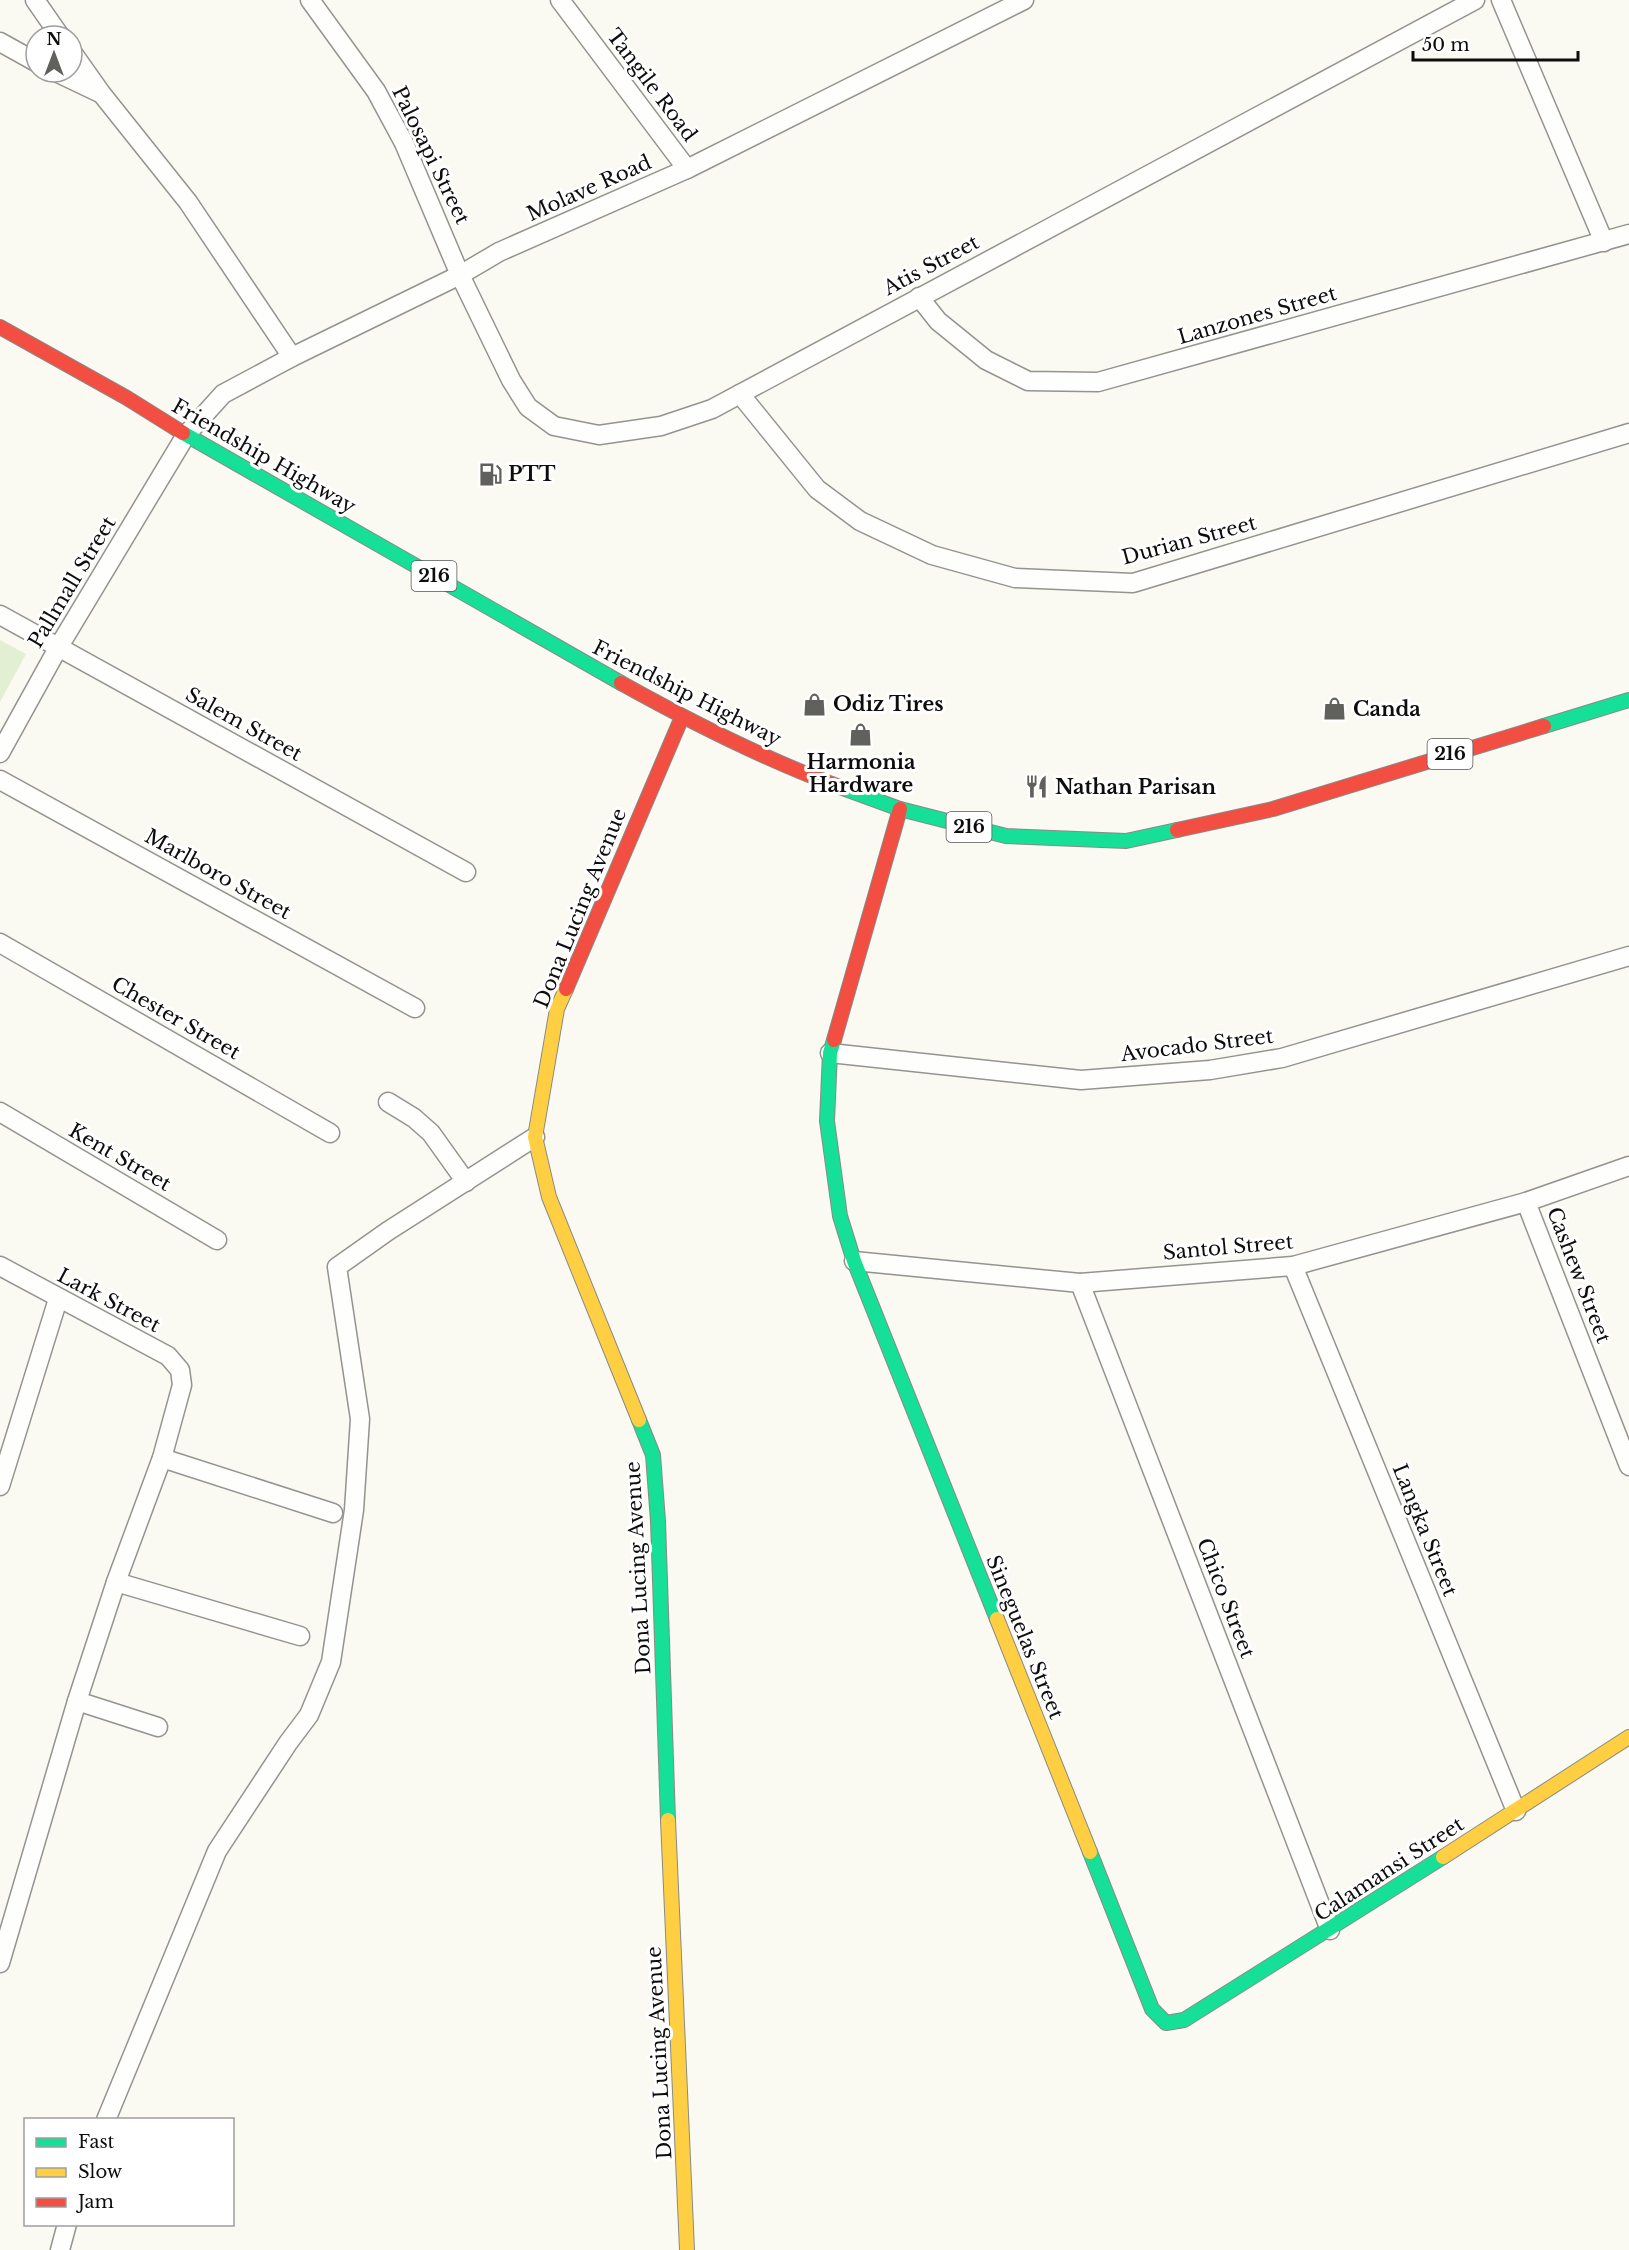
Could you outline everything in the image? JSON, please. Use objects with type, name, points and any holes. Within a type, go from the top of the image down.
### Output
[{"type":"street","points":[[35,0],[52,24]]},
{"type":"street","name":"Palosapi Street","points":[[310,0],[376,92],[404,143],[460,275]]},
{"type":"street","name":"Molave Road","points":[[186,435],[223,394],[292,357],[460,275],[499,252],[687,169],[1024,0]]},
{"type":"street","name":"Atis Street","points":[[460,275],[511,380],[528,407],[554,426],[599,435],[662,426],[712,409],[1475,0]]},
{"type":"street","points":[[1501,0],[1604,242]]},
{"type":"street","name":"Tangile Road","points":[[563,1],[687,169]]},
{"type":"street","points":[[0,42],[24,55]]},
{"type":"street","points":[[84,69],[188,202],[292,357]]},
{"type":"street","points":[[82,84],[101,93]]},
{"type":"street","name":"Lanzones Street","points":[[919,297],[938,321],[986,360],[1028,381],[1098,382],[1629,234]]},
{"type":"street","name":"Friendship Highway","points":[[0,327],[682,717],[790,768],[900,809],[1006,836],[1126,841],[1273,809],[1404,767],[1629,700]]},
{"type":"street","name":"Durian Street","points":[[740,394],[817,489],[860,521],[932,555],[1015,578],[1027,579],[1133,583],[1629,433]]},
{"type":"street","name":"Pallmall Street","points":[[0,753],[58,648],[186,435]]},
{"type":"street","name":"Salem Street","points":[[0,615],[466,872]]},
{"type":"street","name":"Dona Lucing Avenue","points":[[682,717],[556,1009],[535,1137],[549,1197],[653,1455],[658,1521],[666,1781],[687,2250]]},
{"type":"street","name":"Marlboro Street","points":[[0,780],[414,1008]]},
{"type":"street","name":"Sineguelas Street","points":[[900,809],[830,1053],[827,1120],[840,1216],[854,1261],[1152,2008],[1166,2024]]},
{"type":"street","name":"Chester Street","points":[[0,943],[330,1132]]},
{"type":"street","name":"Avocado Street","points":[[830,1053],[1082,1080],[1210,1070],[1282,1058],[1629,956]]},
{"type":"street","points":[[388,1102],[414,1118],[431,1133],[466,1182]]},
{"type":"street","name":"Kent Street","points":[[0,1112],[217,1240]]},
{"type":"street","points":[[107,2118],[217,1851],[309,1715],[331,1662],[354,1510],[360,1419],[338,1267],[388,1231],[535,1137]]},
{"type":"street","name":"Santol Street","points":[[854,1261],[1080,1283],[1293,1266],[1526,1202],[1629,1166]]},
{"type":"street","name":"Cashew Street","points":[[1526,1202],[1629,1466]]},
{"type":"street","name":"Lark Street","points":[[0,1266],[168,1356],[180,1370],[182,1385],[162,1458]]},
{"type":"street","name":"Langka Street","points":[[1293,1266],[1516,1811]]},
{"type":"street","name":"Chico Street","points":[[1080,1283],[1330,1930]]},
{"type":"street","points":[[0,1486],[58,1299]]},
{"type":"street","points":[[0,1963],[77,1701],[116,1582],[162,1458],[333,1513]]},
{"type":"street","points":[[116,1582],[300,1636]]},
{"type":"street","points":[[77,1701],[158,1727]]},
{"type":"street","name":"Calamansi Street","points":[[1166,2024],[1184,2020],[1330,1930],[1629,1737]]},
{"type":"street","points":[[60,2250],[66,2226]]},
{"type":"green space","points":[[0,640],[26,654],[0,702]]},
{"type":"traffic: fast","points":[[183,433],[621,683]]},
{"type":"traffic: fast","points":[[1544,726],[1629,700]]},
{"type":"traffic: fast","points":[[837,786],[900,809],[1006,836],[1126,841],[1177,830]]},
{"type":"traffic: fast","points":[[834,1040],[830,1053],[827,1121],[840,1216],[854,1261],[997,1619]]},
{"type":"traffic: fast","points":[[639,1420],[653,1455],[658,1521],[668,1820]]},
{"type":"traffic: fast","points":[[1090,1852],[1152,2009],[1166,2023],[1184,2020],[1443,1857]]},
{"type":"traffic: slow","points":[[566,989],[557,1009],[535,1137],[549,1197],[639,1420]]},
{"type":"traffic: slow","points":[[997,1619],[1090,1852]]},
{"type":"traffic: slow","points":[[1443,1857],[1629,1737]]},
{"type":"traffic: slow","points":[[668,1820],[687,2250]]},
{"type":"traffic: jam","points":[[0,327],[127,398],[183,433]]},
{"type":"traffic: jam","points":[[621,683],[727,739],[837,786]]},
{"type":"traffic: jam","points":[[566,989],[682,717]]},
{"type":"traffic: jam","points":[[1177,830],[1273,809],[1544,726]]},
{"type":"traffic: jam","points":[[834,1040],[900,809]]},
{"type":"place","name":"PTT","points":[[490,474]]},
{"type":"place","name":"Odiz Tires","points":[[815,704]]},
{"type":"place","name":"Canda","points":[[1335,709]]},
{"type":"place","name":"Harmonia Hardware","points":[[861,735]]},
{"type":"place","name":"Nathan Parisan","points":[[1037,787]]}]
